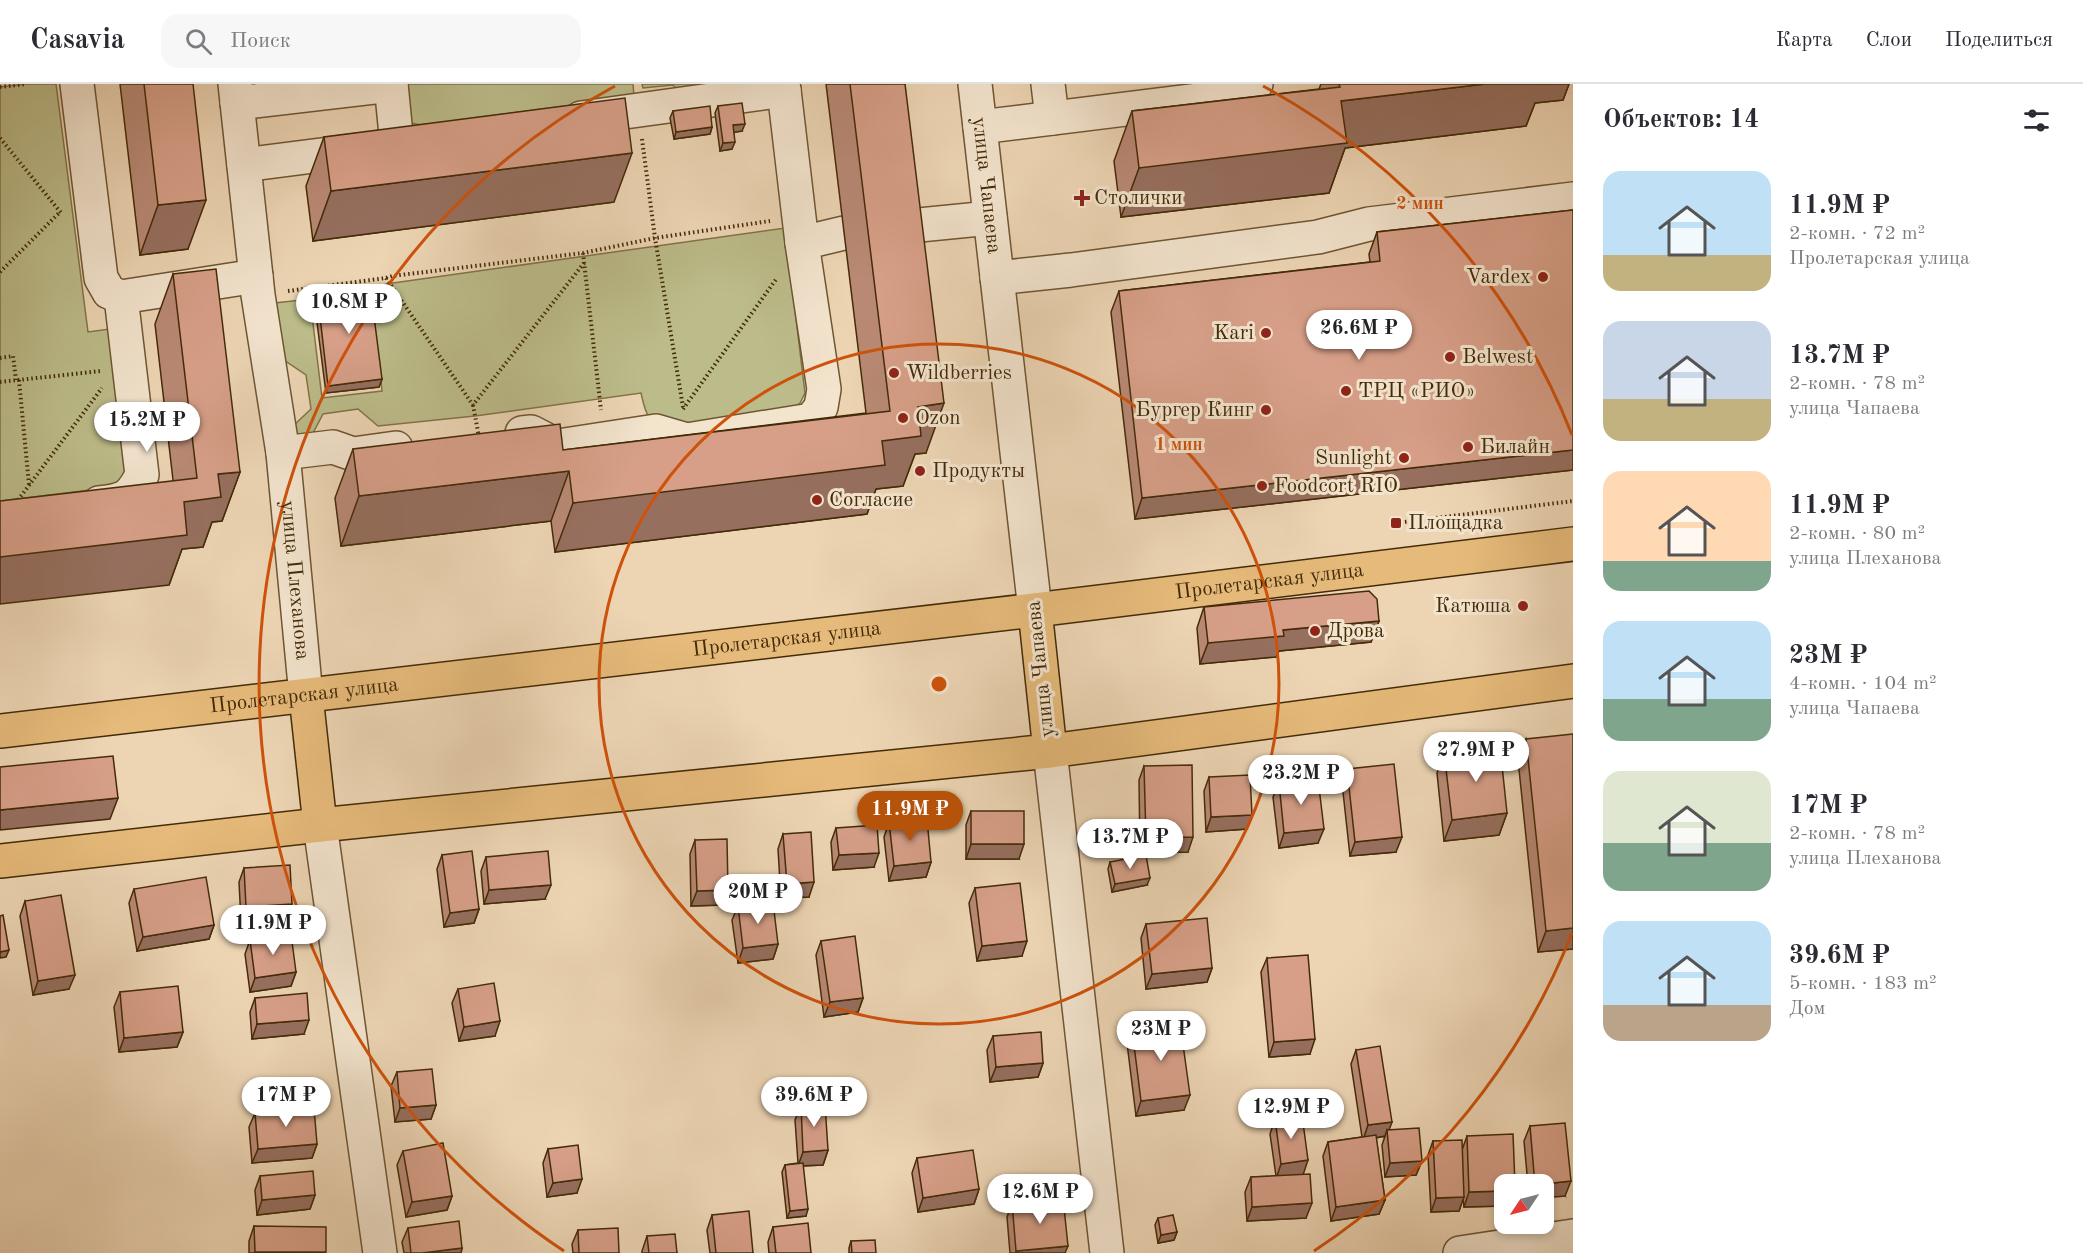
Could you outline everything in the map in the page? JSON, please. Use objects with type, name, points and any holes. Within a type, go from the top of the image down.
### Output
[{"type":"main road","name":"Пролетарская улица","points":[[0,730],[1035,610],[1573,544]]},
{"type":"main road","name":"улица Чапаева","points":[[1035,610],[1050,751]]},
{"type":"main road","points":[[0,861],[320,825],[1050,751],[1573,681]]},
{"type":"main road","name":"улица Плеханова","points":[[306,696],[320,825]]},
{"type":"street","points":[[77,84],[101,278],[109,292],[121,297],[257,286]]},
{"type":"street","name":"улица Чапаева","points":[[975,84],[1035,610]]},
{"type":"street","points":[[1048,84],[1052,118]]},
{"type":"street","points":[[980,127],[1052,118],[1152,95],[1239,94],[1252,89],[1256,84]]},
{"type":"street","points":[[236,94],[391,85],[396,145]]},
{"type":"street","points":[[479,438],[531,432],[558,447],[685,425],[812,420],[821,407],[824,389],[782,87],[546,123]]},
{"type":"street","name":"улица Плеханова","points":[[236,94],[257,286],[283,453],[306,696]]},
{"type":"street","points":[[244,165],[431,140]]},
{"type":"street","points":[[997,278],[1318,237],[1369,224],[1573,199]]},
{"type":"street","points":[[899,227],[990,218]]},
{"type":"street","points":[[801,229],[844,233]]},
{"type":"street","points":[[75,506],[118,501],[133,492],[142,475],[122,369],[121,297]]},
{"type":"street","points":[[283,453],[333,447],[352,454],[422,445]]},
{"type":"street","name":"улица Чапаева","points":[[1050,751],[1107,1253]]},
{"type":"street","name":"улица Плеханова","points":[[320,825],[380,1253]]},
{"type":"street","points":[[1460,1253],[1573,1236]]},
{"type":"path","points":[[0,87],[26,84]]},
{"type":"path","points":[[639,109],[655,238],[685,425]]},
{"type":"path","points":[[0,138],[66,219]]},
{"type":"path","points":[[0,272],[60,212]]},
{"type":"path","points":[[257,286],[386,278],[583,253],[655,238],[801,229]]},
{"type":"path","points":[[685,425],[801,229]]},
{"type":"path","points":[[583,253],[605,438]]},
{"type":"path","points":[[473,405],[584,263]]},
{"type":"path","points":[[386,278],[473,405],[479,438]]},
{"type":"path","points":[[0,358],[14,356],[29,486]]},
{"type":"path","points":[[0,382],[122,369]]},
{"type":"path","points":[[16,504],[122,369]]},
{"type":"path","points":[[1396,523],[1573,501]]},
{"type":"green space","points":[[56,84],[88,332],[117,328],[134,475],[123,486],[0,501],[0,87]]},
{"type":"green space","points":[[402,84],[633,84],[634,97],[421,125],[411,123]]},
{"type":"green space","points":[[642,84],[732,84],[679,92],[673,85],[643,88]]},
{"type":"green space","points":[[785,228],[805,393],[800,403],[792,409],[670,426],[656,422],[648,416],[641,393],[475,416],[378,426],[358,409],[323,414],[312,435],[293,438],[292,427],[311,409],[306,375],[281,358],[275,303],[310,299],[322,398],[382,391],[371,292],[386,284]]},
{"type":"building","points":[[144,84],[193,84],[206,200],[158,205]]},
{"type":"building","points":[[850,84],[905,84],[944,403],[918,407],[921,436],[882,441],[885,465],[573,503],[569,471],[359,496],[353,449],[560,424],[563,450],[890,411]]},
{"type":"building","points":[[1339,84],[1485,84],[1341,101],[1347,143],[1139,168],[1132,111],[1340,87]]},
{"type":"building","points":[[625,98],[632,153],[331,191],[324,137]]},
{"type":"building","points":[[742,103],[745,124],[733,125],[735,142],[723,143],[718,106]]},
{"type":"building","points":[[710,106],[712,127],[676,132],[673,111]]},
{"type":"building","name":"ТРЦ «РИО»","points":[[1573,210],[1573,450],[1142,498],[1119,291],[1380,261],[1377,232]]},
{"type":"building","points":[[216,269],[240,472],[218,474],[221,497],[184,502],[187,535],[0,557],[0,501],[197,478],[173,274]]},
{"type":"building","points":[[370,285],[382,379],[328,386],[317,291]]},
{"type":"building","points":[[1369,591],[1377,599],[1379,621],[1283,630],[1284,636],[1208,643],[1204,607]]},
{"type":"building","points":[[1573,734],[1573,928],[1546,931],[1526,739]]},
{"type":"building","points":[[1500,746],[1507,813],[1452,820],[1444,752]]},
{"type":"building","points":[[113,756],[118,798],[0,810],[0,767]]},
{"type":"building","points":[[1394,764],[1402,837],[1355,842],[1347,769]]},
{"type":"building","points":[[1192,765],[1193,837],[1146,838],[1144,766]]},
{"type":"building","points":[[1250,775],[1252,815],[1211,817],[1209,777]]},
{"type":"building","points":[[1318,779],[1324,829],[1284,833],[1279,783]]},
{"type":"building","points":[[971,811],[1024,811],[1024,844],[971,844]]},
{"type":"building","points":[[927,819],[931,862],[894,866],[889,822]]},
{"type":"building","points":[[877,825],[879,853],[839,855],[836,828]]},
{"type":"building","points":[[811,832],[814,882],[787,884],[783,834]]},
{"type":"building","points":[[727,839],[728,890],[697,891],[695,840]]},
{"type":"building","points":[[472,851],[479,909],[450,913],[442,855]]},
{"type":"building","points":[[548,851],[551,885],[489,890],[486,857]]},
{"type":"building","points":[[1146,855],[1150,878],[1115,884],[1110,862]]},
{"type":"building","points":[[290,865],[292,904],[246,907],[244,868]]},
{"type":"building","points":[[206,877],[214,925],[143,937],[134,889]]},
{"type":"building","points":[[1020,883],[1027,941],[982,946],[975,888]]},
{"type":"building","points":[[61,895],[75,975],[38,981],[25,901]]},
{"type":"building","points":[[773,902],[778,944],[743,948],[738,906]]},
{"type":"building","points":[[3,915],[9,950],[0,952],[0,916]]},
{"type":"building","points":[[1207,918],[1212,968],[1152,974],[1146,924]]},
{"type":"building","points":[[291,934],[296,972],[255,978],[250,940]]},
{"type":"building","points":[[855,936],[863,998],[830,1002],[821,941]]},
{"type":"building","points":[[1308,955],[1315,1039],[1274,1042],[1267,958]]},
{"type":"building","points":[[494,983],[500,1021],[464,1027],[458,989]]},
{"type":"building","points":[[178,986],[183,1032],[124,1038],[120,992]]},
{"type":"building","points":[[307,993],[309,1020],[257,1024],[255,998]]},
{"type":"building","points":[[1180,1023],[1190,1095],[1141,1101],[1132,1029]]},
{"type":"building","points":[[1041,1032],[1043,1063],[996,1067],[993,1036]]},
{"type":"building","points":[[1380,1046],[1392,1122],[1368,1125],[1356,1050]]},
{"type":"building","points":[[432,1069],[436,1105],[400,1108],[397,1072]]},
{"type":"building","points":[[825,1104],[828,1150],[803,1152],[801,1106]]},
{"type":"building","points":[[314,1108],[317,1144],[258,1149],[255,1113]]},
{"type":"building","points":[[1302,1115],[1308,1160],[1281,1164],[1275,1119]]},
{"type":"building","points":[[1565,1123],[1571,1181],[1554,1183],[1554,1174],[1534,1174],[1530,1126]]},
{"type":"building","points":[[1419,1128],[1422,1161],[1390,1163],[1387,1130]]},
{"type":"building","points":[[1513,1134],[1515,1174],[1494,1174],[1494,1191],[1469,1192],[1467,1136]]},
{"type":"building","points":[[1376,1135],[1385,1200],[1336,1207],[1328,1142]]},
{"type":"building","points":[[1462,1140],[1464,1197],[1436,1198],[1433,1141]]},
{"type":"building","points":[[443,1143],[452,1196],[412,1202],[403,1151]]},
{"type":"building","points":[[578,1145],[582,1179],[553,1183],[548,1149]]},
{"type":"building","points":[[973,1150],[979,1189],[923,1198],[917,1158]]},
{"type":"building","points":[[803,1163],[808,1209],[790,1211],[785,1165]]},
{"type":"building","points":[[313,1171],[315,1195],[262,1200],[260,1176]]},
{"type":"building","points":[[1310,1174],[1312,1203],[1252,1207],[1251,1177]]},
{"type":"building","points":[[1063,1198],[1068,1246],[1016,1251],[1012,1203]]},
{"type":"building","points":[[749,1211],[753,1253],[716,1253],[712,1215]]},
{"type":"building","points":[[1173,1215],[1177,1232],[1161,1235],[1158,1218]]},
{"type":"building","points":[[459,1221],[462,1248],[411,1253],[408,1228]]},
{"type":"building","points":[[808,1223],[811,1253],[776,1253],[773,1227]]},
{"type":"building","points":[[254,1226],[326,1227],[326,1252],[255,1252]]},
{"type":"building","points":[[618,1228],[619,1253],[579,1253],[578,1230]]},
{"type":"building","points":[[675,1234],[677,1253],[649,1253],[647,1236]]},
{"type":"building","points":[[875,1240],[876,1253],[852,1253],[851,1241]]},
{"type":"place","name":"Столички","points":[[1082,198]]},
{"type":"place","name":"Vardex","points":[[1543,277]]},
{"type":"place","name":"Kari","points":[[1266,333]]},
{"type":"place","name":"Belwest","points":[[1450,357]]},
{"type":"place","name":"Wildberries","points":[[894,373]]},
{"type":"place","name":"ТРЦ «РИО»","points":[[1346,391]]},
{"type":"place","name":"Бургер Кинг","points":[[1266,410]]},
{"type":"place","name":"Ozon","points":[[903,418]]},
{"type":"place","name":"Билайн","points":[[1468,447]]},
{"type":"place","name":"Sunlight","points":[[1404,458]]},
{"type":"place","name":"Продукты","points":[[920,471]]},
{"type":"place","name":"Foodcort RIO","points":[[1262,486]]},
{"type":"place","name":"Согласие","points":[[817,500]]},
{"type":"place","name":"Площадка","points":[[1396,523]]},
{"type":"place","name":"Катюша","points":[[1523,606]]},
{"type":"place","name":"Дрова","points":[[1315,631]]}]
